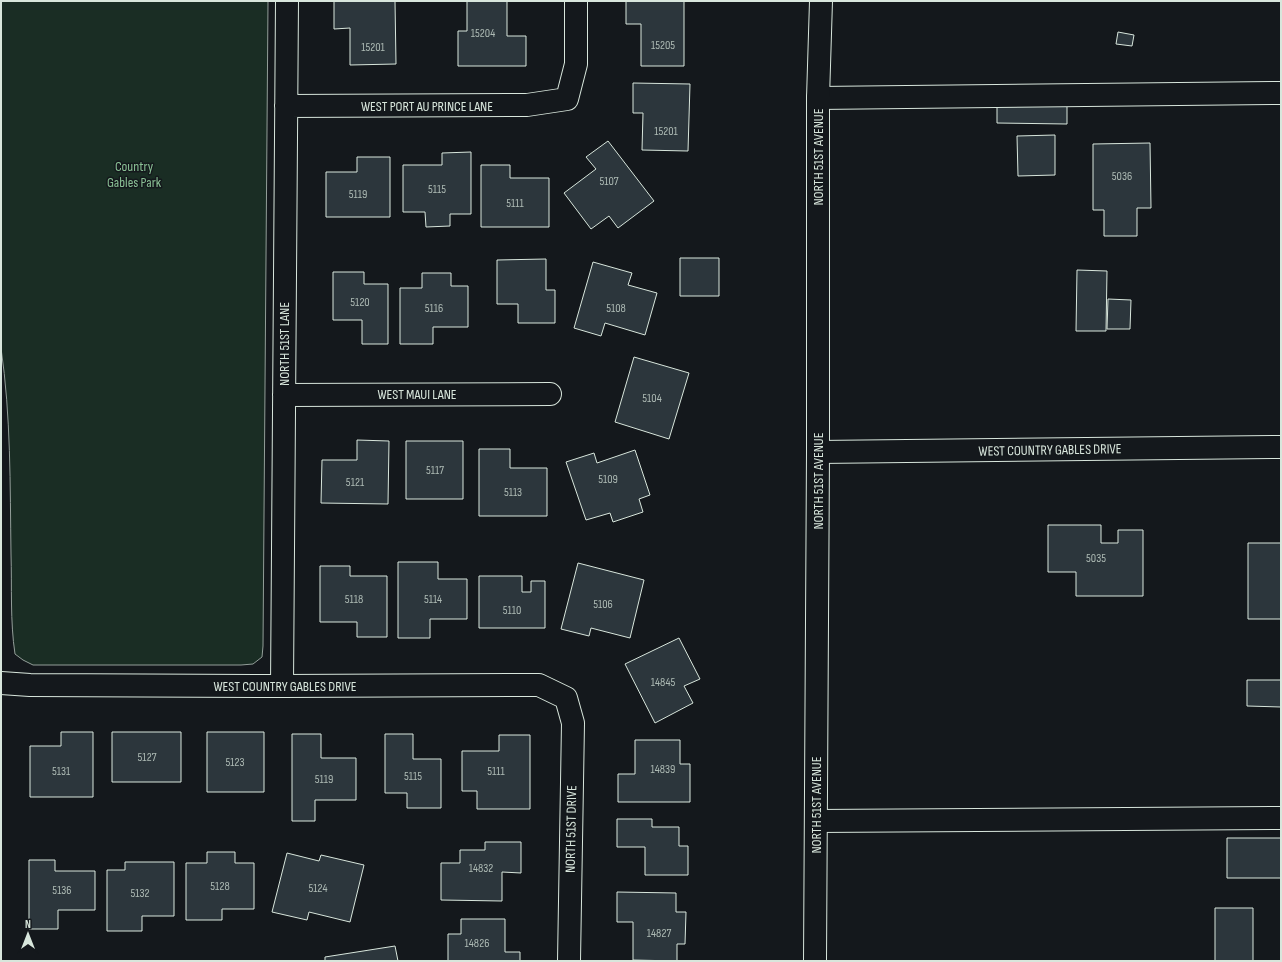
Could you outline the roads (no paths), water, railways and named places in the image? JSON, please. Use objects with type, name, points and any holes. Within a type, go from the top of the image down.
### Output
[{"type":"street","name":"NORTH 51ST LANE","points":[[282,686],[287,1]]},
{"type":"street","name":"WEST PORT AU PRINCE LANE","points":[[286,106],[527,105],[567,99],[576,64],[576,1]]},
{"type":"street","name":"NORTH 51ST AVENUE","points":[[814,961],[818,452],[818,98],[820,1]]},
{"type":"street","points":[[818,98],[1281,93]]},
{"type":"street","name":"WEST MAUI LANE","points":[[284,394],[550,394]]},
{"type":"street","name":"WEST COUNTRY GABLES DRIVE","points":[[818,452],[1281,447]]},
{"type":"street","name":"WEST COUNTRY GABLES DRIVE","points":[[1,683],[30,685],[282,686],[540,685],[566,698]]},
{"type":"street","name":"NORTH 51ST DRIVE","points":[[566,698],[573,723],[569,961]]},
{"type":"street","points":[[816,821],[1281,818]]},
{"type":"park label","name":"Country Gables Park","points":[[134,174]]}]
